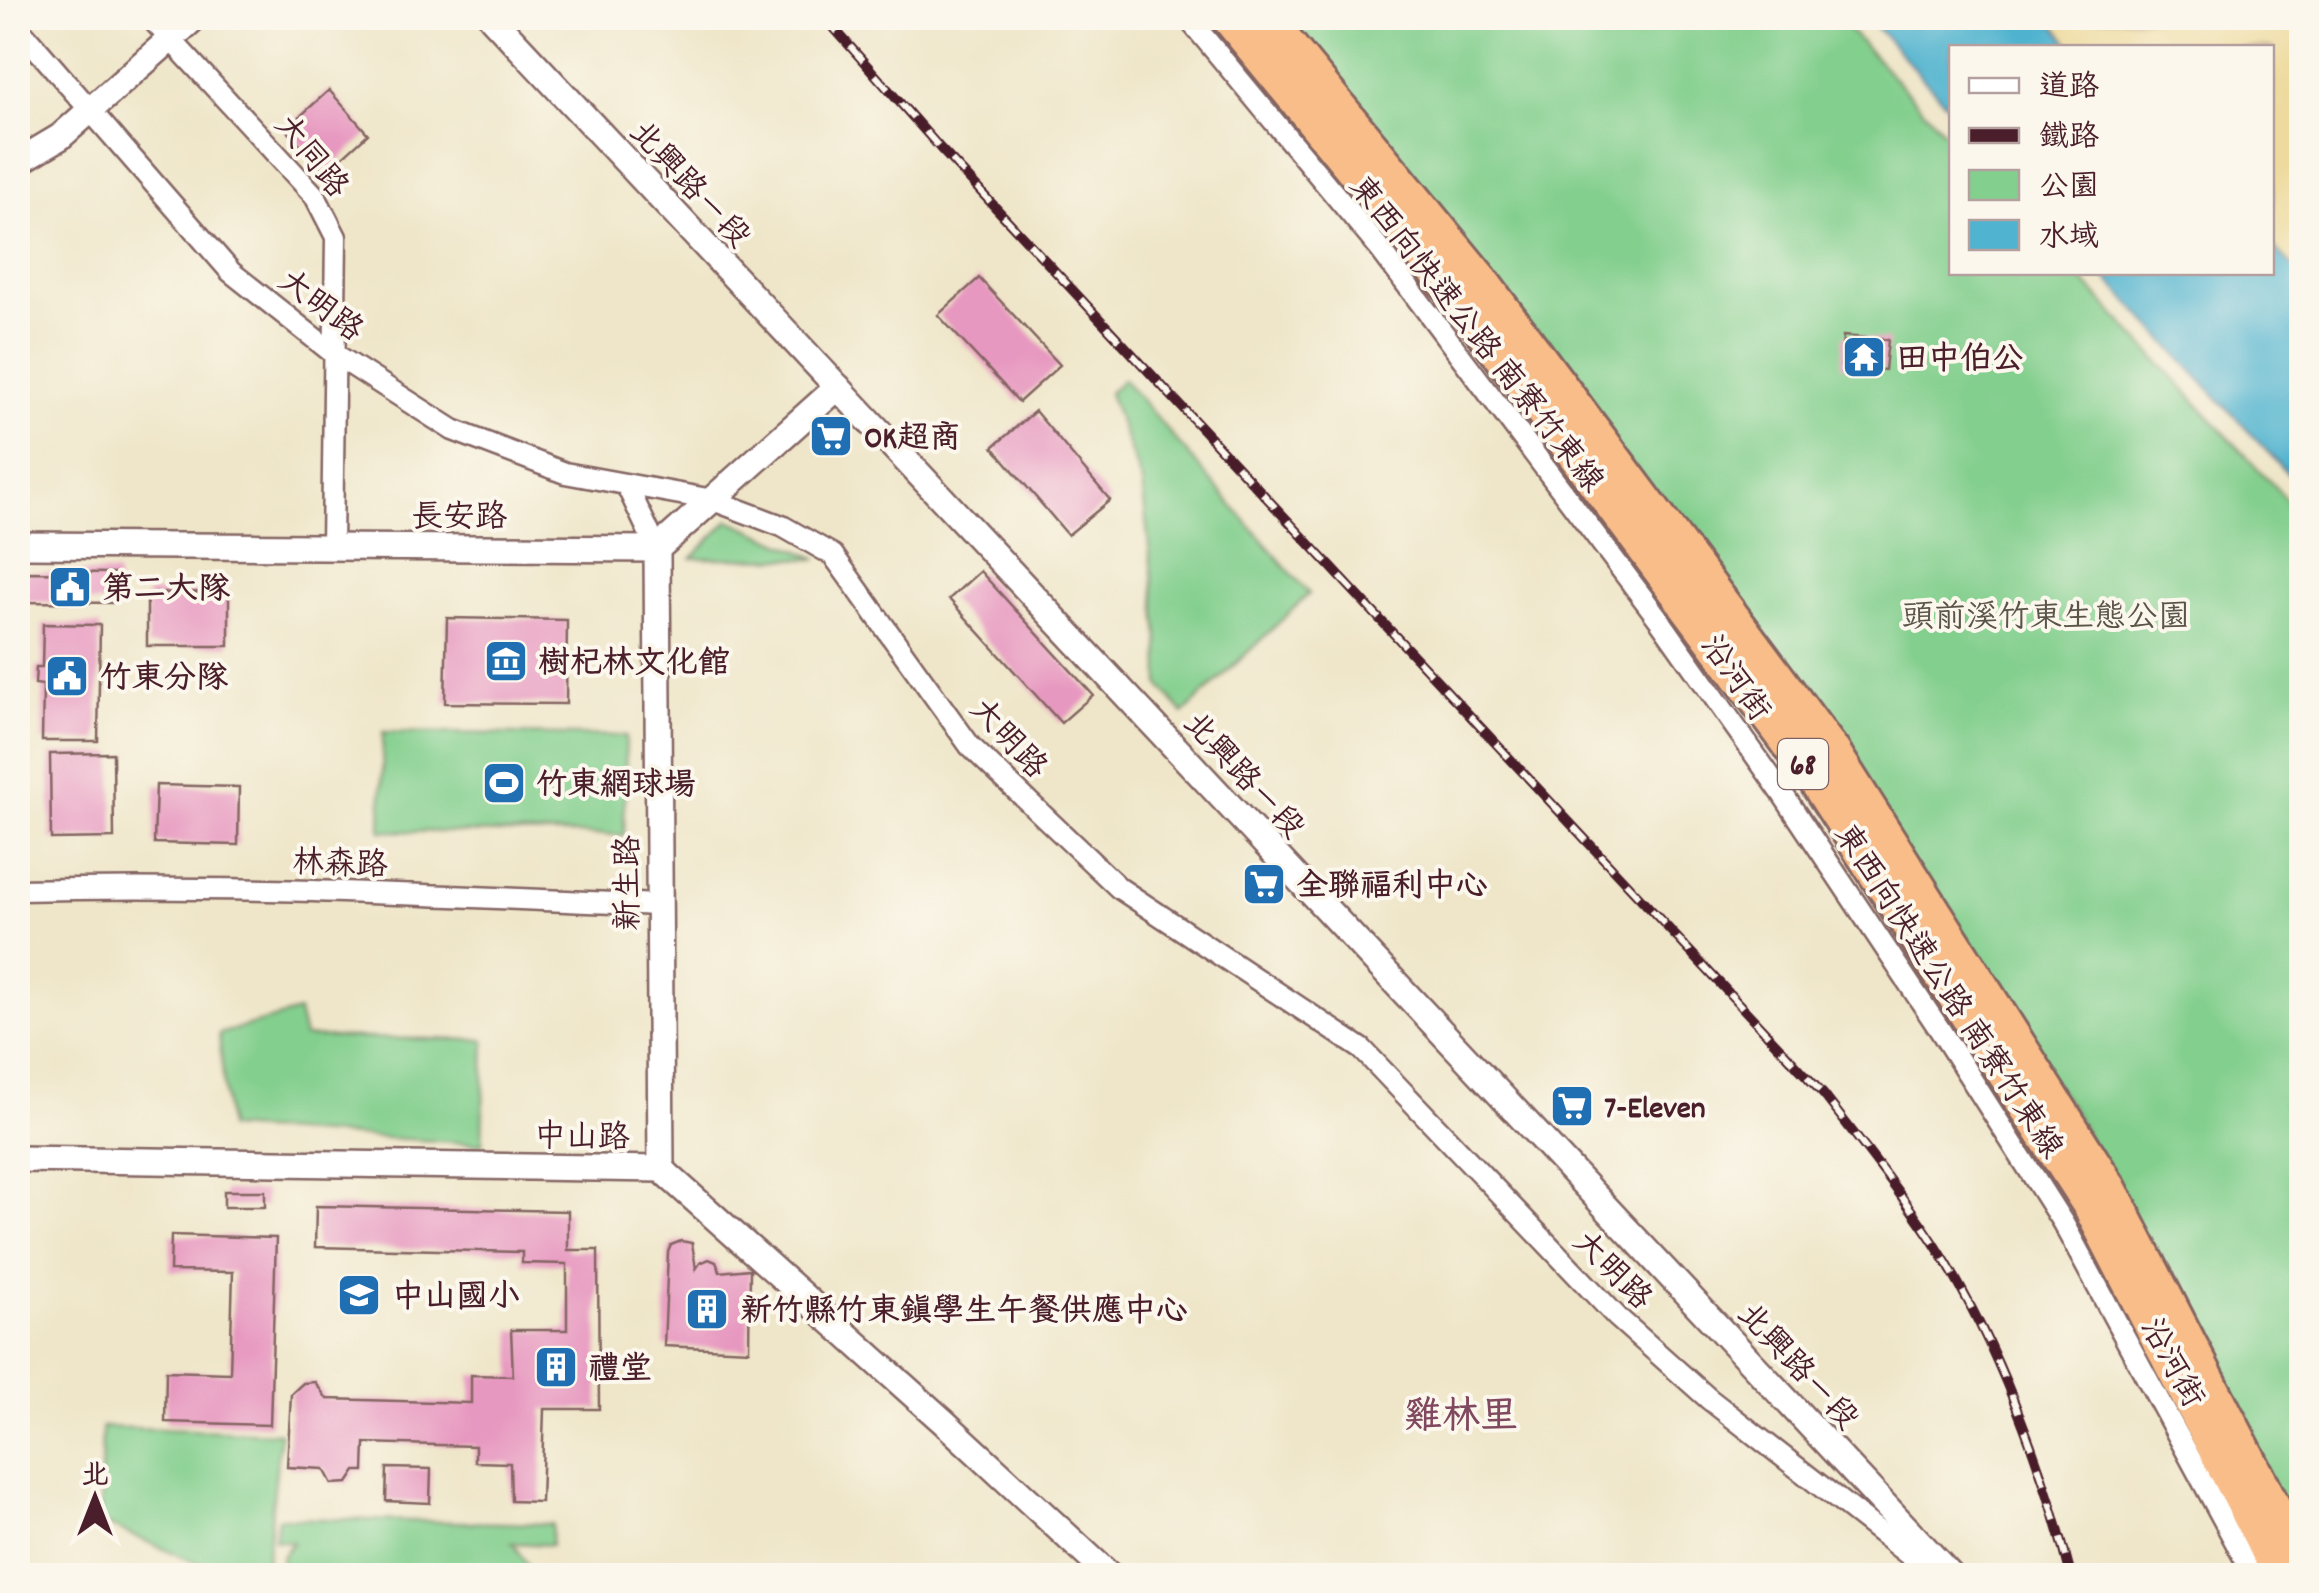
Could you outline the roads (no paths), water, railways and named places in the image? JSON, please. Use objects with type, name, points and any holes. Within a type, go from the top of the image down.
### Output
[{"type":"highway","name":"東西向快速公路 南寮竹東線","points":[[1228,18],[1459,300],[1810,773],[2088,1204],[2280,1576]]},
{"type":"highway","name":"東西向快速公路 南寮竹東線","points":[[1267,18],[1481,279],[1834,752],[2110,1188],[2302,1561]]},
{"type":"street","name":"大同路","points":[[151,18],[316,196],[336,237],[332,547]]},
{"type":"street","points":[[18,162],[60,138],[194,18]]},
{"type":"street","name":"北興路ㄧ段","points":[[492,18],[1950,1576]]},
{"type":"street","name":"沿河街","points":[[1188,18],[1368,233],[1661,622],[1782,793],[2063,1223],[2254,1576]]},
{"type":"street","name":"大明路","points":[[18,27],[231,272],[333,354],[453,430],[566,473],[713,500],[782,526],[834,555],[970,746],[1119,888],[1362,1049],[1617,1317],[1709,1399],[1936,1576]]},
{"type":"street","points":[[657,549],[838,387]]},
{"type":"street","name":"新生路","points":[[626,484],[657,549],[661,1169]]},
{"type":"street","name":"長安路","points":[[18,545],[657,549]]},
{"type":"street","name":"林森路","points":[[18,890],[286,890],[659,905]]},
{"type":"street","name":"中山路","points":[[18,1159],[661,1169],[1110,1576]]},
{"type":"water","points":[[1868,18],[2049,18],[2070,45],[1949,45],[1949,107]]},
{"type":"water","points":[[2274,248],[2301,274],[2301,488],[2104,275],[2274,275]]},
{"type":"railway","points":[[825,18],[940,148],[1824,1095],[1921,1224],[1977,1319],[2031,1447],[2071,1576]]},
{"type":"place","name":"田中伯公","points":[[1864,357]]},
{"type":"place","name":"OK超商","points":[[831,436]]},
{"type":"place","name":"第二大隊","points":[[70,587]]},
{"type":"place","name":"樹杞林文化館","points":[[506,661]]},
{"type":"place","name":"竹東分隊","points":[[67,676]]},
{"type":"place","name":"竹東網球場","points":[[504,783]]},
{"type":"place","name":"全聯福利中心","points":[[1264,884]]},
{"type":"place","name":"7-Eleven","points":[[1572,1106]]},
{"type":"place","name":"中山國小","points":[[359,1295]]},
{"type":"place","name":"新竹縣竹東鎮學生午餐供應中心","points":[[707,1309]]},
{"type":"place","name":"禮堂","points":[[556,1367]]},
{"type":"district","name":"雞林里","points":[[1461,1414]]},
{"type":"park label","name":"頭前溪竹東生態公園","points":[[2046,615]]}]
